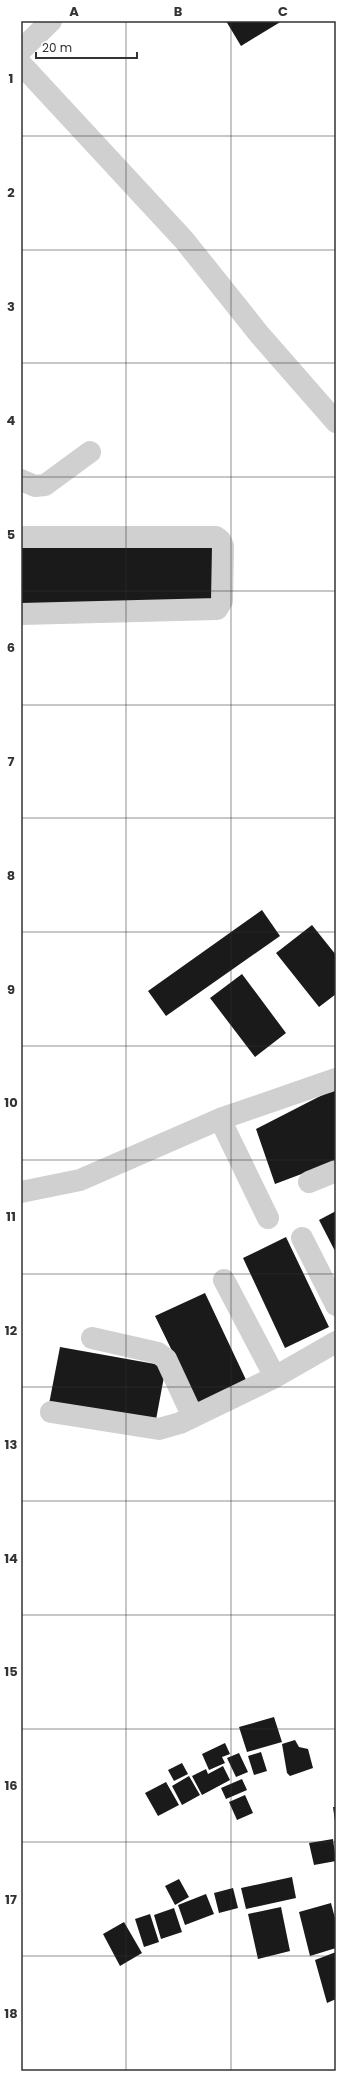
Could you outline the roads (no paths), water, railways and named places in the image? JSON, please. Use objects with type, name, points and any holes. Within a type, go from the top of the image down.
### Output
[{"type":"street","points":[[21,50],[51,21]]},
{"type":"street","points":[[21,64],[184,240],[259,334],[336,422]]},
{"type":"street","points":[[21,480],[35,486],[45,485],[90,452]]},
{"type":"street","points":[[21,537],[216,536],[223,546],[222,601],[218,609],[21,614]]},
{"type":"street","points":[[21,1192],[80,1180],[220,1119],[336,1079]]},
{"type":"street","points":[[220,1119],[268,1218]]},
{"type":"street","points":[[309,1182],[336,1171]]},
{"type":"street","points":[[302,1238],[336,1304]]},
{"type":"street","points":[[224,1280],[275,1377]]},
{"type":"street","points":[[92,1338],[158,1353],[166,1359],[193,1417]]},
{"type":"street","points":[[51,1412],[149,1429],[166,1427],[193,1417],[275,1377],[336,1342]]}]
